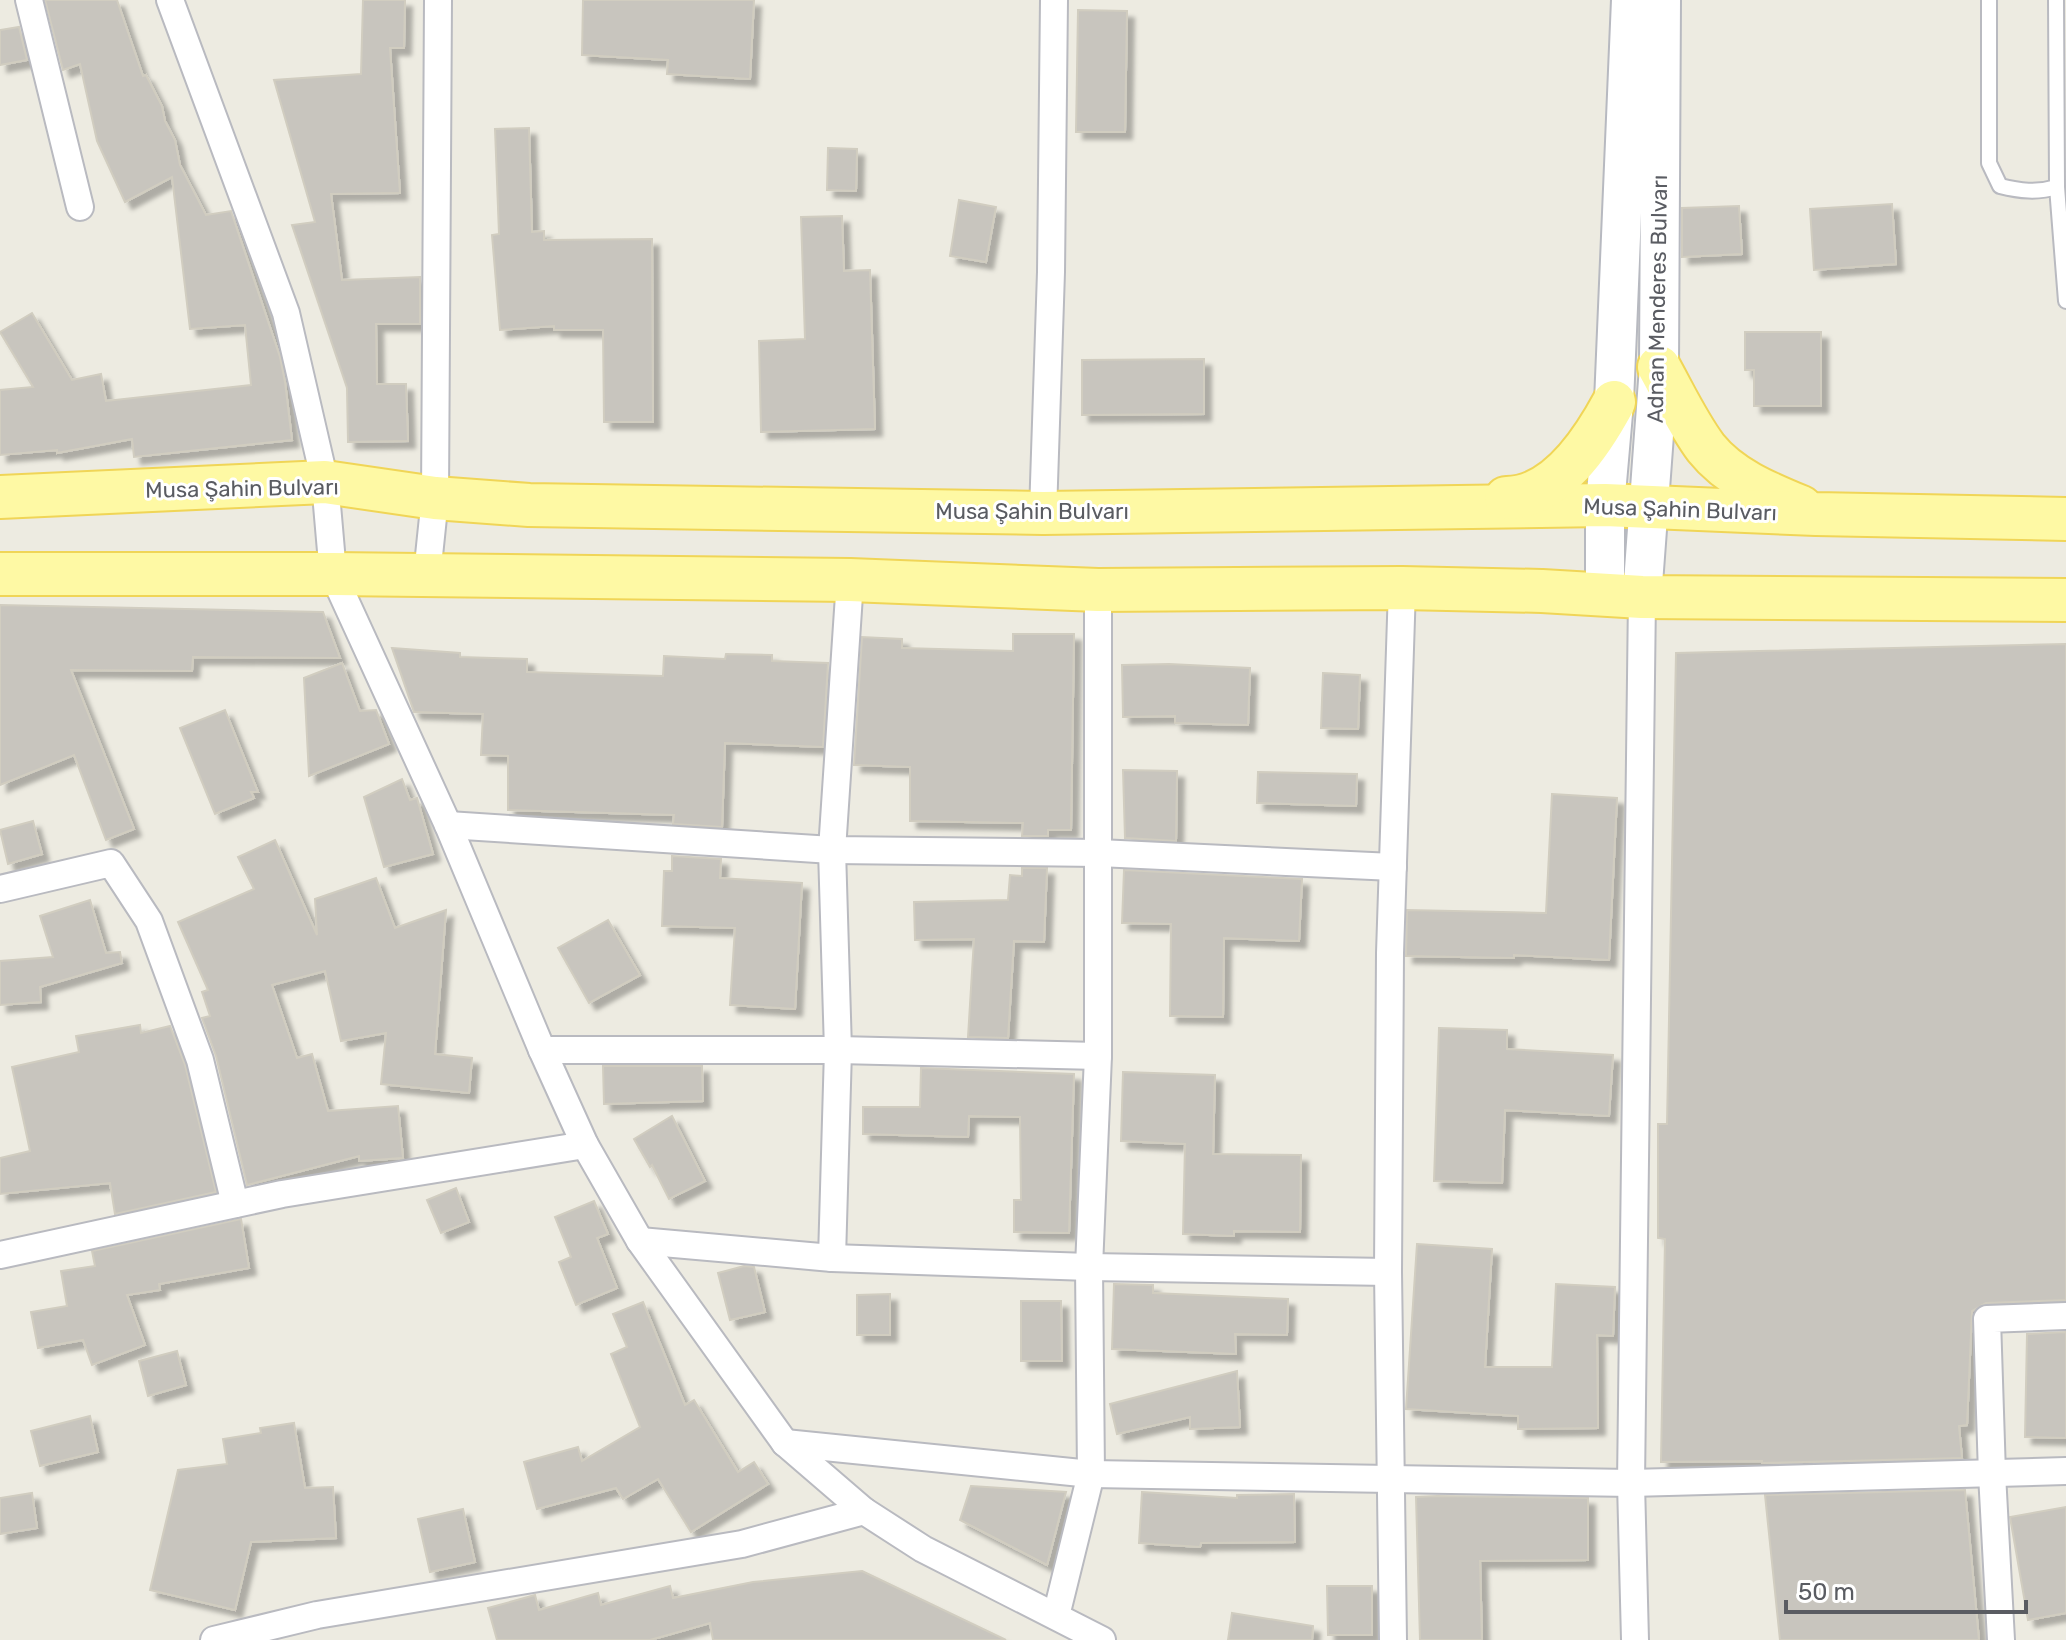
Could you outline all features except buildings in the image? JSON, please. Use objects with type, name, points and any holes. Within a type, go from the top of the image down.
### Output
[{"type":"main road","name":"Adnan Menderes Bulvarı","points":[[1624,596],[1605,505],[1614,402],[1631,0]]},
{"type":"main road","name":"Adnan Menderes Bulvarı","points":[[1624,596],[1650,509],[1659,367],[1661,0]]},
{"type":"main road","points":[[1659,367],[1707,448],[1731,472],[1761,490],[1816,514]]},
{"type":"main road","points":[[1043,513],[1168,497],[1515,498],[1556,478],[1596,435],[1614,402]]},
{"type":"main road","name":"Musa Şahin Bulvarı","points":[[0,497],[325,482],[435,498],[529,505],[1043,513],[1605,505],[1650,509],[2066,519]]},
{"type":"main road","points":[[0,574],[850,580],[1098,590],[1402,588],[1624,596],[2066,600]]},
{"type":"street","points":[[29,0],[80,207]]},
{"type":"street","points":[[170,0],[286,313],[325,482],[333,574],[448,825],[585,1145],[640,1241],[785,1443],[864,1511],[923,1549],[1102,1640]]},
{"type":"street","points":[[427,575],[435,498],[438,0]]},
{"type":"street","points":[[1043,513],[1051,272],[1054,0]]},
{"type":"street","points":[[832,1258],[838,1050],[832,850],[850,580]]},
{"type":"street","points":[[1393,1640],[1388,1272],[1389,969],[1402,588]]},
{"type":"street","points":[[1056,1616],[1091,1474],[1089,1267],[1098,1056],[1098,590]]},
{"type":"street","points":[[1624,596],[1635,1640]]},
{"type":"street","points":[[448,825],[832,850],[1099,853],[1393,867]]},
{"type":"street","points":[[0,889],[111,863],[149,921],[200,1060],[235,1204]]},
{"type":"street","points":[[542,1050],[838,1050],[1098,1056]]},
{"type":"street","points":[[0,1255],[235,1204],[585,1145]]},
{"type":"street","points":[[640,1241],[832,1258],[1089,1267],[1388,1272]]},
{"type":"street","points":[[2001,1640],[1987,1319],[2066,1316]]},
{"type":"street","points":[[785,1443],[1091,1474],[1631,1483],[2066,1471]]},
{"type":"street","points":[[214,1640],[319,1628],[742,1544],[864,1511]]},
{"type":"lane","points":[[1989,0],[1989,163],[2000,186],[2024,191],[2057,187]]},
{"type":"lane","points":[[2056,0],[2057,187],[2066,301]]}]
